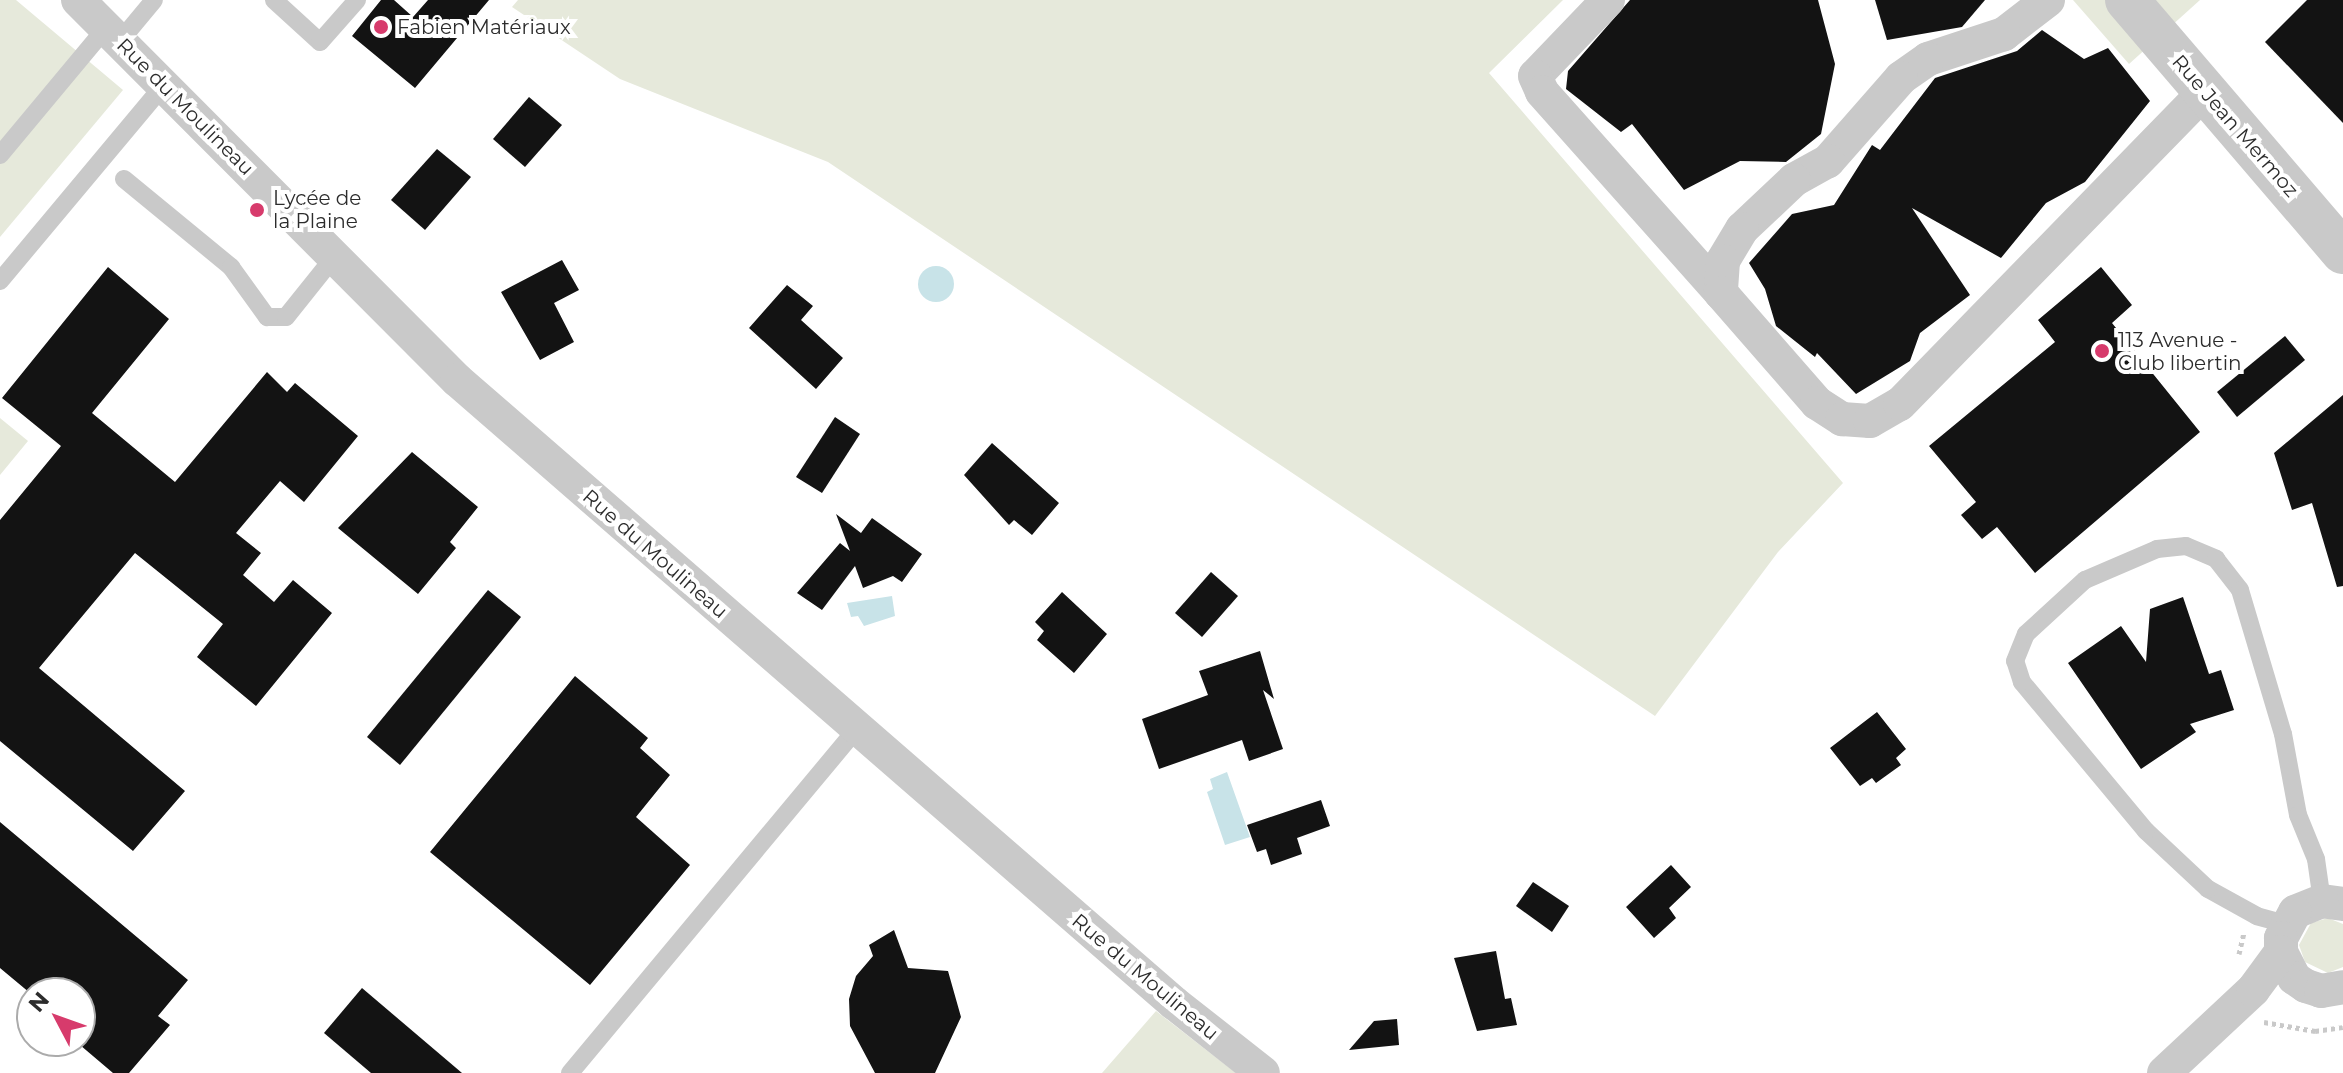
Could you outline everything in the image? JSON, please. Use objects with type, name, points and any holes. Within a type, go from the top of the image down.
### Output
[{"type":"street","name":"Rue du Moulineau","points":[[78,0],[457,380],[1174,1003],[1263,1073]]},
{"type":"street","points":[[1608,0],[1535,76],[1542,92],[1817,403],[1842,419],[1870,421],[1900,404],[2205,91]]},
{"type":"street","points":[[1721,293],[1723,261],[1742,229],[1794,180],[1828,161],[1901,78],[1928,59],[2004,34],[2048,0]]},
{"type":"street","name":"Rue Jean Mermoz","points":[[2127,0],[2343,252]]},
{"type":"street","points":[[2164,1073],[2229,1014],[2284,938],[2295,912],[2332,902]]},
{"type":"street","points":[[2284,938],[2285,966],[2332,990]]},
{"type":"street","points":[[2229,1014],[2332,990]]},
{"type":"lane","points":[[0,155],[113,34],[154,0]]},
{"type":"lane","points":[[274,0],[320,42],[357,0]]},
{"type":"lane","points":[[0,281],[164,85]]},
{"type":"lane","points":[[124,179],[231,267],[267,317],[286,317],[334,257]]},
{"type":"lane","points":[[2284,938],[2257,916],[2208,889],[2146,831],[2022,682],[2015,661],[2026,634],[2085,580],[2157,549],[2186,546],[2216,559],[2240,590],[2283,734],[2298,815],[2332,902]]},
{"type":"lane","points":[[570,1073],[857,728]]},
{"type":"path","points":[[2229,1014],[2315,1031],[2343,1027]]},
{"type":"shaded area","points":[[0,0],[16,0],[123,90],[0,237]]},
{"type":"shaded area","points":[[518,0],[1563,0],[1489,73],[1843,483],[1778,552],[1655,716],[828,162],[620,79],[512,7]]},
{"type":"shaded area","points":[[2073,0],[2200,0],[2129,64]]},
{"type":"shaded area","points":[[0,418],[28,441],[0,475]]},
{"type":"shaded area","points":[[2328,918],[2343,924],[2343,967],[2328,973],[2305,962],[2299,945],[2311,923]]},
{"type":"shaded area","points":[[1156,1011],[1236,1073],[1102,1073]]},
{"type":"water","points":[[936,266],[949,271],[954,284],[949,297],[936,302],[923,297],[918,284],[923,271]]},
{"type":"water","points":[[892,596],[895,616],[864,626],[858,616],[851,617],[847,603]]},
{"type":"water","points":[[1227,772],[1250,837],[1225,845],[1207,792],[1213,789],[1210,779]]},
{"type":"building","points":[[381,0],[394,0],[413,17],[428,0],[489,0],[415,88],[352,36]]},
{"type":"building","points":[[1630,0],[1818,0],[1835,64],[1821,134],[1786,162],[1740,161],[1684,190],[1632,124],[1621,132],[1566,89],[1568,71]]},
{"type":"building","points":[[1875,0],[1985,0],[1962,27],[1887,40]]},
{"type":"building","points":[[2307,0],[2343,0],[2343,123],[2265,42]]},
{"type":"building","points":[[2042,30],[2084,59],[2108,48],[2150,101],[2085,182],[2046,203],[2001,258],[1912,208],[1970,295],[1920,333],[1910,361],[1856,394],[1817,353],[1815,357],[1776,326],[1765,289],[1749,263],[1792,214],[1834,205],[1872,145],[1880,150],[1935,78],[2017,51]]},
{"type":"building","points":[[529,97],[562,125],[525,167],[493,139]]},
{"type":"building","points":[[437,149],[471,177],[425,230],[391,200]]},
{"type":"building","points":[[562,260],[579,290],[554,303],[574,342],[540,360],[501,292]]},
{"type":"building","points":[[108,267],[169,319],[92,413],[175,482],[267,372],[287,392],[295,383],[358,436],[304,502],[280,481],[236,533],[261,553],[243,575],[274,602],[293,580],[332,613],[256,706],[197,657],[223,624],[135,553],[39,668],[185,791],[133,851],[0,741],[0,520],[61,446],[2,398]]},
{"type":"building","points":[[2101,267],[2132,305],[2112,323],[2200,432],[2035,573],[1997,527],[1982,539],[1961,515],[1976,502],[1929,446],[2055,342],[2038,320]]},
{"type":"building","points":[[787,285],[813,306],[801,320],[843,358],[816,389],[749,328]]},
{"type":"building","points":[[2285,336],[2305,360],[2237,417],[2217,392]]},
{"type":"building","points":[[2343,395],[2343,586],[2337,587],[2312,503],[2292,510],[2274,453]]},
{"type":"building","points":[[835,417],[860,434],[822,493],[796,477]]},
{"type":"building","points":[[992,443],[1059,503],[1032,535],[1014,520],[1009,525],[964,475]]},
{"type":"building","points":[[412,452],[478,507],[450,542],[456,548],[418,594],[338,528]]},
{"type":"building","points":[[836,514],[861,533],[872,518],[922,554],[902,582],[893,576],[863,588],[855,566],[822,610],[797,593],[840,543],[850,551]]},
{"type":"building","points":[[1211,572],[1238,596],[1202,637],[1175,613]]},
{"type":"building","points":[[488,590],[521,617],[400,765],[367,737]]},
{"type":"building","points":[[1062,592],[1107,634],[1074,673],[1037,640],[1044,631],[1035,622]]},
{"type":"building","points":[[2183,597],[2209,674],[2221,670],[2234,710],[2190,724],[2196,732],[2141,769],[2068,663],[2121,626],[2146,662],[2150,609]]},
{"type":"building","points":[[1260,651],[1274,699],[1263,690],[1283,749],[1249,761],[1242,740],[1159,769],[1142,719],[1208,695],[1199,671]]},
{"type":"building","points":[[575,676],[648,738],[640,748],[670,775],[636,817],[690,865],[590,985],[430,852]]},
{"type":"building","points":[[1877,712],[1906,749],[1896,758],[1901,765],[1876,783],[1872,778],[1860,786],[1830,748]]},
{"type":"building","points":[[1321,800],[1330,826],[1297,838],[1302,854],[1271,865],[1266,849],[1257,852],[1247,825]]},
{"type":"building","points":[[0,822],[188,980],[158,1016],[170,1025],[129,1073],[113,1073],[94,1057],[96,977],[16,977],[16,981],[0,968]]},
{"type":"building","points":[[1671,865],[1691,887],[1669,908],[1676,918],[1654,938],[1626,907]]},
{"type":"building","points":[[1533,882],[1569,906],[1552,932],[1516,906]]},
{"type":"building","points":[[894,930],[908,968],[948,971],[961,1017],[935,1073],[875,1073],[850,1026],[849,999],[856,976],[873,956],[869,945]]},
{"type":"building","points":[[1496,951],[1505,999],[1511,998],[1517,1025],[1477,1031],[1454,958]]},
{"type":"building","points":[[362,988],[462,1073],[371,1073],[324,1033]]},
{"type":"building","points":[[1397,1019],[1399,1045],[1349,1050],[1374,1021]]},
{"type":"place","name":"Fabien Matériaux","points":[[381,27]]},
{"type":"place","name":"Lycée de la Plaine","points":[[257,210]]},
{"type":"place","name":"113 Avenue - Club libertin","points":[[2102,351]]}]
